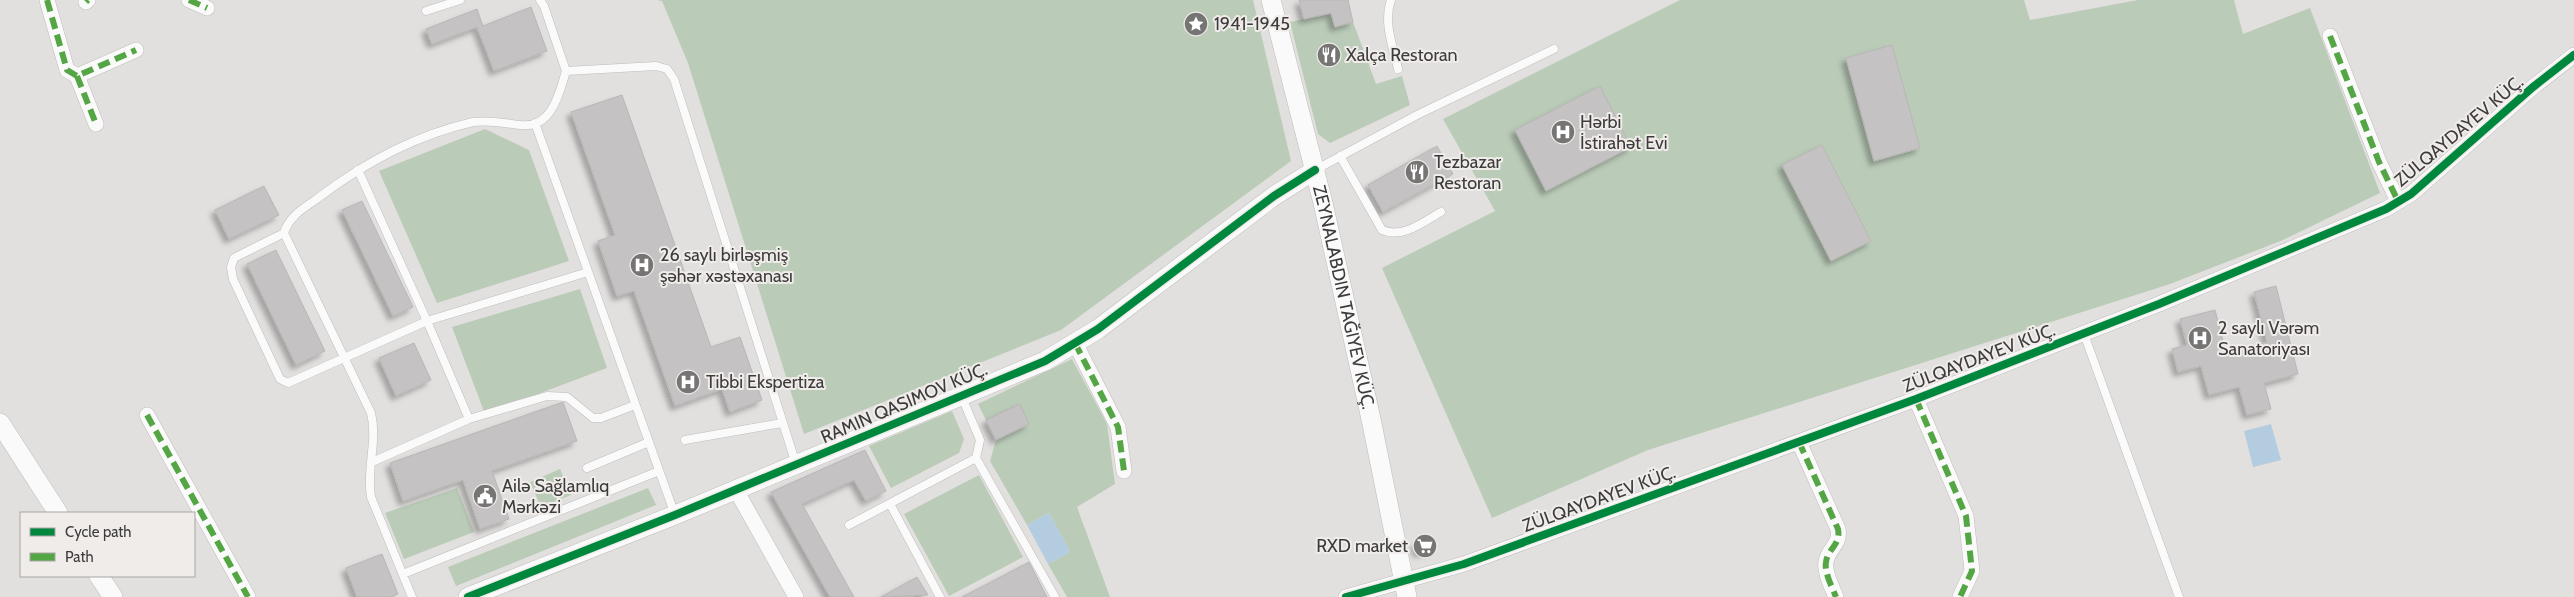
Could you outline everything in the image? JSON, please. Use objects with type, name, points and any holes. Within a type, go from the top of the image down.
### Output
[{"type":"street","points":[[47,0],[67,70],[77,76],[96,124]]},
{"type":"street","points":[[189,0],[207,8]]},
{"type":"street","points":[[1271,0],[1315,170],[1369,410],[1406,589]]},
{"type":"street","points":[[2330,36],[2379,162],[2398,201]]},
{"type":"street","points":[[77,76],[136,50]]},
{"type":"street","name":"ZÜLQAYDAYEV KÜÇ.","points":[[1346,597],[1406,589],[1473,561],[1916,399],[2084,334],[2379,212],[2426,181],[2533,87],[2574,55]]},
{"type":"street","points":[[468,597],[736,490],[1045,360],[1098,329],[1274,196],[1315,170]]},
{"type":"street","points":[[1075,343],[1118,427],[1124,471]]},
{"type":"street","points":[[1916,399],[1966,516],[1972,572],[1960,597]]},
{"type":"street","points":[[147,415],[248,597]]},
{"type":"street","points":[[0,423],[57,512]]},
{"type":"street","points":[[1799,442],[1838,529],[1838,543],[1826,560],[1826,567],[1836,597]]},
{"type":"street","points":[[736,490],[796,597]]},
{"type":"street","points":[[100,577],[113,597]]},
{"type":"lane","points":[[426,11],[460,0]]},
{"type":"lane","points":[[412,597],[371,497],[369,485],[375,429],[371,413],[284,232],[287,223],[296,214],[358,170],[405,146],[459,125],[484,120],[523,126],[545,118],[552,110],[566,70],[544,6],[540,0]]},
{"type":"lane","points":[[1391,0],[1388,9],[1388,23],[1398,69]]},
{"type":"lane","points":[[1315,170],[1554,49]]},
{"type":"lane","points":[[566,70],[656,66],[666,70],[674,79],[796,464]]},
{"type":"lane","points":[[535,123],[675,515]]},
{"type":"lane","points":[[1340,156],[1382,230],[1392,234],[1401,234],[1441,212]]},
{"type":"lane","points":[[358,170],[427,321],[469,419]]},
{"type":"lane","points":[[284,232],[234,258],[231,267],[233,279],[280,380],[288,383],[427,321],[588,272]]},
{"type":"lane","points":[[2084,334],[2179,597]]},
{"type":"lane","points":[[372,462],[469,419],[556,395],[567,397],[593,418],[601,418],[636,405]]},
{"type":"lane","points":[[961,396],[980,440],[976,458],[1055,597]]},
{"type":"lane","points":[[685,440],[782,423]]},
{"type":"lane","points":[[587,468],[649,442]]},
{"type":"lane","points":[[849,525],[976,458]]},
{"type":"lane","points":[[403,574],[659,471]]},
{"type":"lane","points":[[890,504],[940,597]]},
{"type":"green space","points":[[657,0],[1253,0],[1291,161],[1061,330],[804,434],[688,63],[662,1]]},
{"type":"green space","points":[[1680,0],[2024,0],[2030,20],[2138,0],[2234,0],[2243,34],[2310,8],[2380,193],[2283,240],[2170,284],[1648,450],[1492,518],[1382,268],[1495,211],[1443,119]]},
{"type":"green space","points":[[1331,13],[1353,22],[1376,84],[1402,76],[1410,105],[1330,143],[1318,134],[1290,22]]},
{"type":"green space","points":[[485,129],[529,150],[569,261],[437,303],[379,171]]},
{"type":"green space","points":[[580,289],[607,368],[485,414],[452,327]]},
{"type":"green space","points":[[1072,359],[1107,424],[1115,484],[1077,507],[1110,597],[1067,597],[1048,564],[1070,552],[1049,513],[1027,525],[990,461],[996,440],[978,404]]},
{"type":"green space","points":[[952,411],[964,439],[959,453],[891,488],[869,446]]},
{"type":"green space","points":[[560,469],[571,495],[541,507],[530,482]]},
{"type":"green space","points":[[979,475],[1023,557],[949,596],[904,514]]},
{"type":"green space","points":[[457,488],[474,532],[404,559],[385,513]]},
{"type":"green space","points":[[648,488],[656,505],[456,586],[448,567]]},
{"type":"water","points":[[2271,424],[2281,460],[2253,467],[2244,431]]},
{"type":"water","points":[[1049,513],[1070,552],[1048,564],[1027,525]]},
{"type":"building","points":[[1299,0],[1348,0],[1353,22],[1335,27],[1331,13],[1304,19]]},
{"type":"building","points":[[531,7],[547,51],[494,71],[477,27],[432,44],[426,29],[477,9],[483,26]]},
{"type":"building","points":[[1892,45],[1920,148],[1874,161],[1846,58]]},
{"type":"building","points":[[1600,86],[1631,147],[1546,191],[1515,130]]},
{"type":"building","points":[[622,95],[711,347],[740,337],[762,400],[730,412],[722,389],[675,406],[634,291],[617,296],[598,241],[615,235],[571,112]]},
{"type":"building","points":[[1822,145],[1871,241],[1831,261],[1782,165]]},
{"type":"building","points":[[1437,146],[1453,174],[1383,212],[1368,185]]},
{"type":"building","points":[[264,186],[279,215],[229,239],[215,210]]},
{"type":"building","points":[[362,201],[413,307],[393,316],[342,210]]},
{"type":"building","points":[[276,250],[325,351],[296,365],[247,264]]},
{"type":"building","points":[[2276,286],[2298,374],[2264,383],[2271,409],[2247,415],[2239,387],[2209,395],[2201,366],[2178,372],[2172,349],[2187,345],[2180,319],[2215,310],[2226,353],[2267,342],[2254,292]]},
{"type":"building","points":[[414,343],[431,380],[396,396],[379,358]]},
{"type":"building","points":[[563,402],[577,441],[492,471],[509,519],[480,529],[463,480],[403,501],[390,463]]},
{"type":"building","points":[[1020,404],[1029,424],[996,440],[986,420]]},
{"type":"building","points":[[865,450],[886,491],[866,501],[854,480],[802,504],[854,597],[830,597],[771,492]]},
{"type":"building","points":[[1434,538],[1436,548],[1418,553],[1415,543]]},
{"type":"building","points":[[382,554],[398,594],[391,597],[357,597],[346,568]]},
{"type":"building","points":[[1029,562],[1047,597],[962,597],[993,581]]},
{"type":"building","points":[[917,577],[928,595],[881,597]]},
{"type":"marked path","points":[[47,0],[67,70],[77,76],[136,50]]},
{"type":"marked path","points":[[189,0],[207,8]]},
{"type":"marked path","points":[[2330,36],[2379,162],[2398,201]]},
{"type":"marked path","points":[[77,76],[96,124]]},
{"type":"marked path","points":[[1075,343],[1118,427],[1124,471]]},
{"type":"marked path","points":[[1916,399],[1966,516],[1972,571],[1960,597]]},
{"type":"marked path","points":[[147,415],[248,597]]},
{"type":"marked path","points":[[1799,442],[1838,529],[1838,539],[1829,553],[1826,562],[1826,570],[1836,597]]},
{"type":"cycle path","points":[[1346,597],[1464,564],[1916,399],[2159,304],[2386,209],[2411,194],[2533,87],[2574,55]]},
{"type":"cycle path","name":"RAMIN QASIMOV KÜÇ.","points":[[468,597],[675,515],[1045,361],[1098,329],[1274,196],[1315,170]]},
{"type":"place","name":"1941-1945","points":[[1196,24]]},
{"type":"place","name":"Xalça Restoran","points":[[1329,55]]},
{"type":"place","name":"Hərbi İstirahət Evi","points":[[1563,132]]},
{"type":"place","name":"Tezbazar Restoran","points":[[1417,172]]},
{"type":"place","name":"26 saylı birləşmiş şəhər xəstəxanası","points":[[642,265]]},
{"type":"place","name":"2 saylı Vərəm Sanatoriyası","points":[[2200,338]]},
{"type":"place","name":"Tibbi Ekspertiza","points":[[688,382]]},
{"type":"place","name":"Ailə Sağlamlıq Mərkəzi","points":[[485,496]]},
{"type":"place","name":"RXD market","points":[[1425,546]]}]
